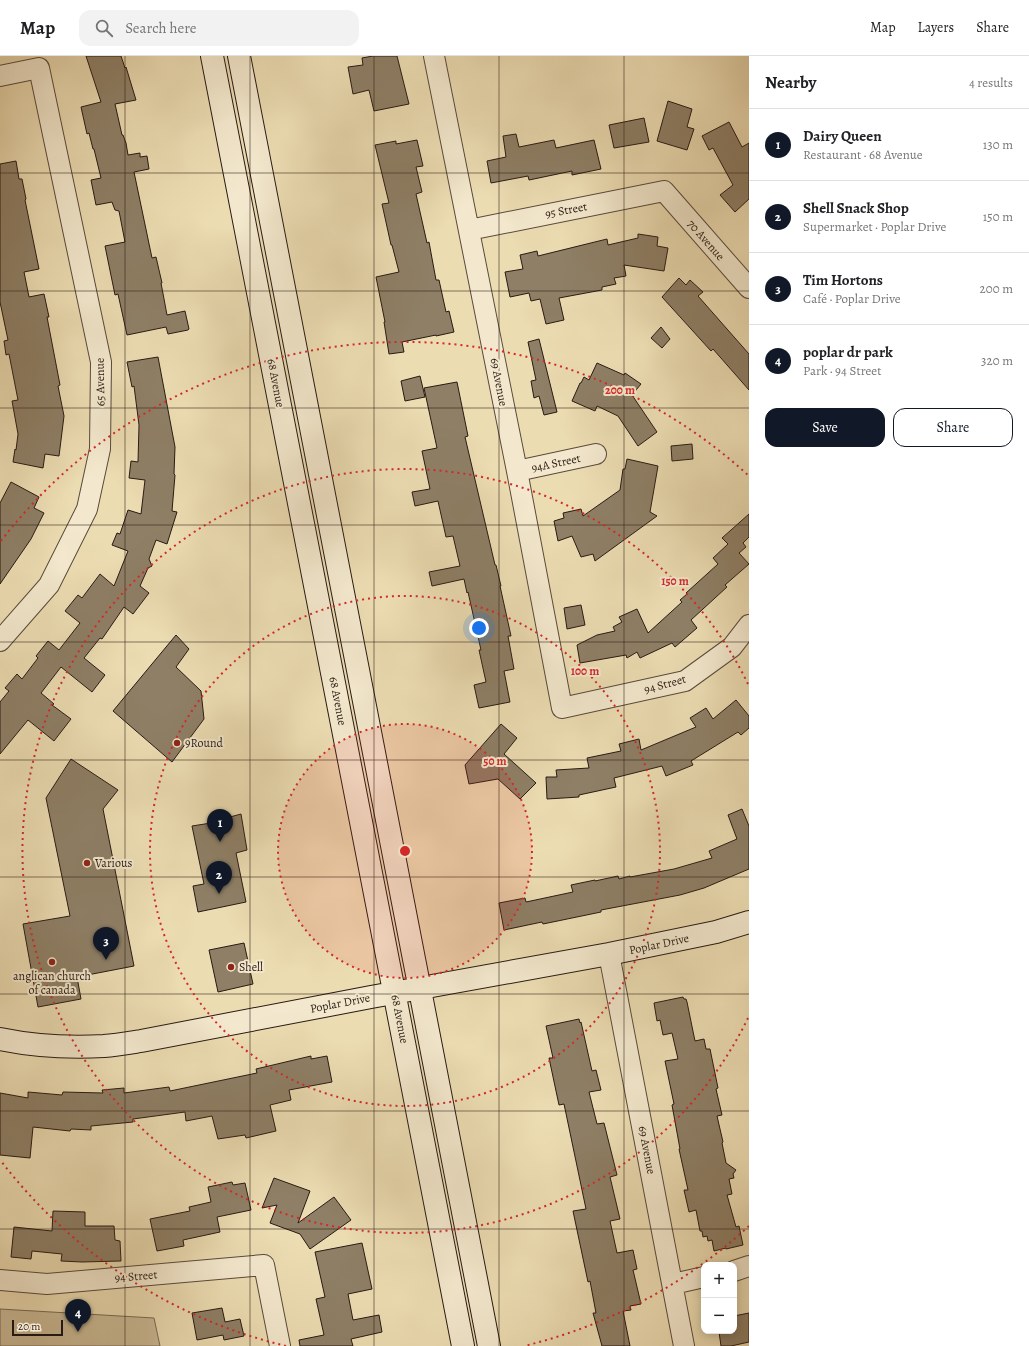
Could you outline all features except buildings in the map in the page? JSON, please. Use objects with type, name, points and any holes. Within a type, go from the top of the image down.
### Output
[{"type":"main road","name":"68 Avenue","points":[[212,56],[463,1346]]},
{"type":"main road","points":[[239,56],[489,1346]]},
{"type":"main road","name":"Poplar Drive","points":[[0,1039],[38,1045],[104,1046],[140,1042],[420,988],[609,954],[716,932],[749,922]]},
{"type":"street","name":"69 Avenue","points":[[434,56],[517,471],[562,708]]},
{"type":"street","name":"65 Avenue","points":[[0,76],[39,68],[101,362],[100,449],[87,509],[49,585],[0,641]]},
{"type":"street","name":"95 Street","points":[[468,230],[664,191]]},
{"type":"street","name":"70 Avenue","points":[[664,191],[749,288]]},
{"type":"street","name":"94A Street","points":[[517,471],[596,454]]},
{"type":"street","name":"94 Street","points":[[562,708],[685,681],[732,647],[749,624]]},
{"type":"street","name":"69 Avenue","points":[[609,954],[684,1346]]},
{"type":"street","name":"94 Street","points":[[0,1280],[47,1284],[264,1265],[280,1346]]},
{"type":"street","points":[[737,1270],[749,1266]]},
{"type":"street","points":[[673,1284],[701,1278]]},
{"type":"shaded area","points":[[0,1309],[154,1318],[160,1346],[0,1346]]},
{"type":"place","name":"9Round","points":[[177,743]]},
{"type":"place","name":"Dairy Queen","points":[[220,842]]},
{"type":"place","name":"Various","points":[[87,863]]},
{"type":"place","name":"Shell Snack Shop","points":[[219,894]]},
{"type":"place","name":"Tim Hortons","points":[[106,960]]},
{"type":"place","name":"anglican church of canada","points":[[52,962]]},
{"type":"place","name":"Shell","points":[[231,967]]},
{"type":"place","name":"poplar dr park","points":[[78,1332]]}]
